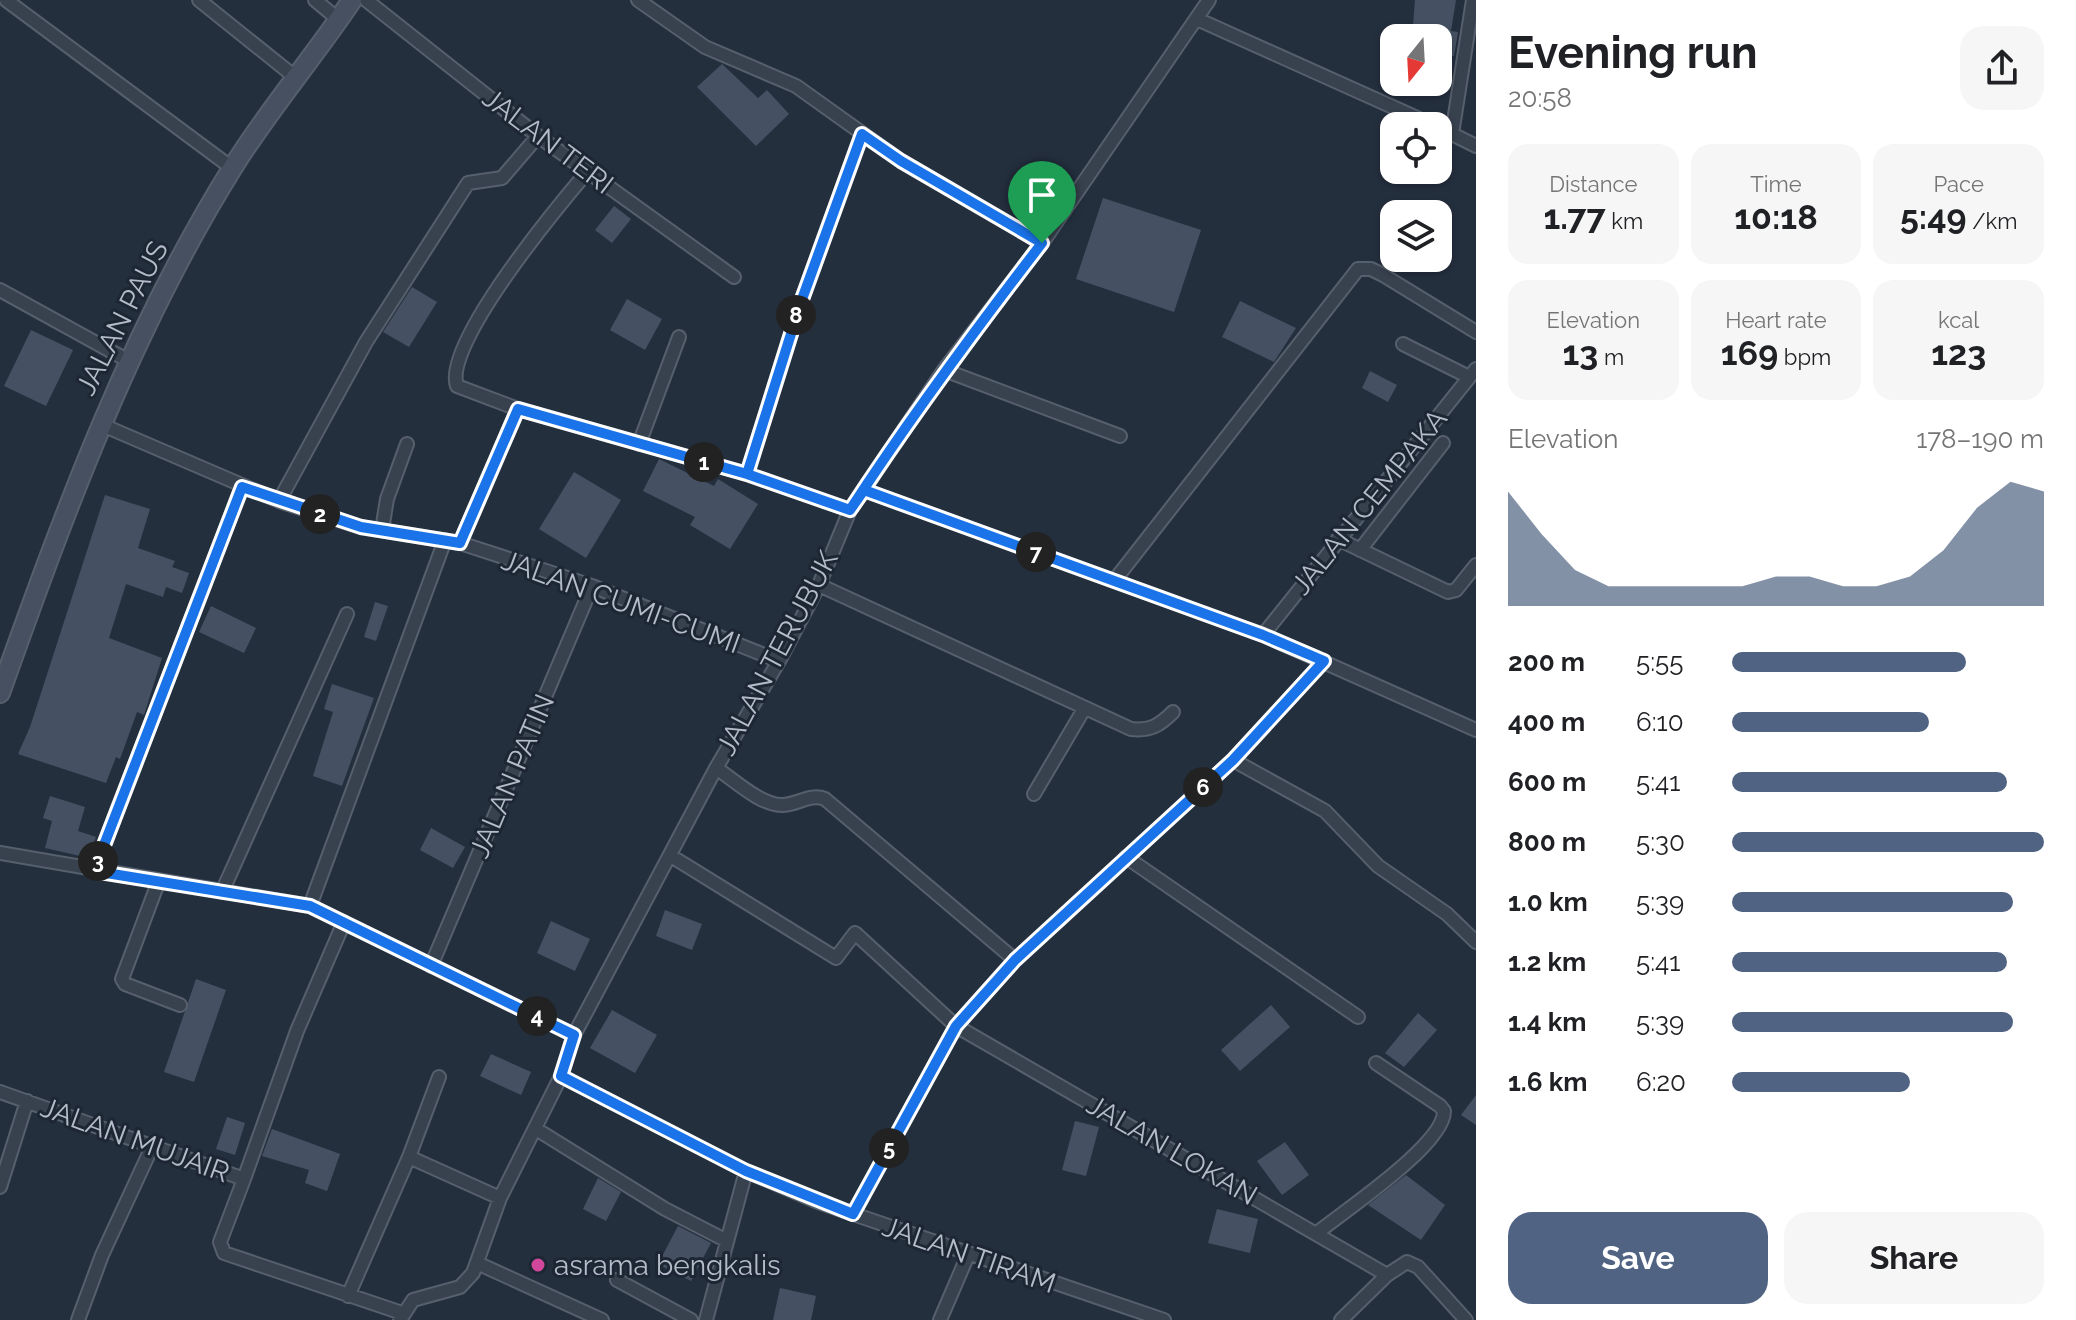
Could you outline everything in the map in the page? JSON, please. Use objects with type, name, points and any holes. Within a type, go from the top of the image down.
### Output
[{"type":"main road","name":"JALAN PAUS","points":[[0,693],[100,424],[127,360],[232,168],[352,0]]},
{"type":"street","points":[[0,9],[6,0],[232,168]]},
{"type":"street","points":[[199,0],[295,77]]},
{"type":"street","points":[[315,0],[339,20]]},
{"type":"street","name":"JALAN TERI","points":[[366,0],[538,136],[734,277]]},
{"type":"street","points":[[638,0],[705,47],[778,76],[901,161],[1042,243]]},
{"type":"street","name":"JALAN TERUBUK","points":[[401,1316],[420,1296],[460,1287],[477,1263],[500,1198],[561,1076],[574,1035],[716,768],[779,661],[819,585],[850,510],[944,370],[1042,243],[1209,0]]},
{"type":"street","points":[[1473,0],[1452,134],[1476,146]]},
{"type":"street","points":[[1197,19],[1404,112]]},
{"type":"street","points":[[747,474],[801,302],[862,134]]},
{"type":"street","points":[[279,501],[366,342],[468,183],[502,178],[538,136]]},
{"type":"street","points":[[587,172],[528,243],[481,317],[457,364],[457,386],[518,409],[747,474],[850,510]]},
{"type":"street","points":[[1114,581],[1358,269],[1371,269],[1383,275],[1476,332]]},
{"type":"street","points":[[0,290],[127,360]]},
{"type":"street","points":[[639,444],[679,337]]},
{"type":"street","points":[[1403,344],[1469,377],[1476,391]]},
{"type":"street","points":[[944,370],[1120,436]]},
{"type":"street","name":"JALAN CEMPAKA","points":[[1263,635],[1469,377]]},
{"type":"street","points":[[460,543],[518,409]]},
{"type":"street","name":"JALAN CUMI-CUMI","points":[[100,424],[279,501],[361,527],[460,543],[592,586],[779,661]]},
{"type":"street","points":[[1360,550],[1443,443]]},
{"type":"street","points":[[382,530],[387,499],[407,444]]},
{"type":"street","points":[[1390,475],[1406,488]]},
{"type":"street","points":[[94,871],[242,487]]},
{"type":"street","points":[[864,490],[1263,635],[1476,730]]},
{"type":"street","points":[[1338,539],[1448,592],[1456,590],[1476,565]]},
{"type":"street","points":[[310,906],[445,540]]},
{"type":"street","points":[[819,585],[1131,729],[1146,731],[1161,724],[1173,712]]},
{"type":"street","name":"JALAN PATIN","points":[[431,966],[592,586]]},
{"type":"street","points":[[222,892],[347,614]]},
{"type":"street","points":[[853,1214],[956,1026],[1015,960],[1233,760],[1324,661]]},
{"type":"street","points":[[1034,794],[1084,709]]},
{"type":"street","points":[[1233,760],[1325,811],[1378,866],[1447,914],[1476,942]]},
{"type":"street","points":[[716,768],[770,803],[783,805],[816,796],[825,799],[1015,960]]},
{"type":"street","points":[[0,853],[158,883],[279,898],[310,906],[574,1035]]},
{"type":"street","name":"JALAN LOKAN","points":[[671,856],[836,958],[855,933],[956,1026],[1387,1275]]},
{"type":"street","points":[[1126,857],[1358,1017]]},
{"type":"street","points":[[158,883],[122,979],[125,984],[180,1005]]},
{"type":"street","points":[[244,1179],[297,1031],[344,922]]},
{"type":"street","points":[[1317,1233],[1421,1149],[1443,1124],[1444,1111],[1440,1106],[1376,1063]]},
{"type":"street","name":"JALAN TIRAM","points":[[561,1076],[746,1171],[968,1255],[1164,1320]]},
{"type":"street","points":[[348,1296],[409,1157],[439,1077]]},
{"type":"street","name":"JALAN MUJAIR","points":[[0,1092],[244,1179],[220,1242],[221,1250],[401,1316]]},
{"type":"street","points":[[0,1187],[27,1101]]},
{"type":"street","points":[[536,1129],[687,1222],[727,1241]]},
{"type":"street","points":[[78,1320],[102,1255],[152,1147]]},
{"type":"street","points":[[409,1157],[500,1198]]},
{"type":"street","points":[[706,1320],[746,1171]]},
{"type":"street","points":[[940,1320],[968,1255]]},
{"type":"street","points":[[477,1263],[602,1320]]},
{"type":"street","points":[[1341,1320],[1401,1263],[1418,1267],[1466,1320]]},
{"type":"street","points":[[617,1280],[691,1320]]},
{"type":"building","points":[[1415,0],[1456,0],[1452,25],[1413,24]]},
{"type":"building","points":[[1452,31],[1458,32],[1452,56]]},
{"type":"building","points":[[722,64],[758,98],[767,90],[789,114],[756,146],[697,87]]},
{"type":"building","points":[[1103,198],[1201,230],[1174,312],[1076,279]]},
{"type":"building","points":[[614,206],[631,219],[612,243],[595,230]]},
{"type":"building","points":[[412,287],[437,302],[409,347],[383,332]]},
{"type":"building","points":[[627,299],[662,319],[645,350],[610,330]]},
{"type":"building","points":[[1240,301],[1296,328],[1274,362],[1222,337]]},
{"type":"building","points":[[31,330],[73,350],[46,406],[4,386]]},
{"type":"building","points":[[1370,371],[1397,385],[1388,402],[1362,388]]},
{"type":"building","points":[[659,459],[714,486],[718,479],[758,504],[730,549],[690,525],[695,517],[643,491]]},
{"type":"building","points":[[574,472],[621,500],[586,558],[539,529]]},
{"type":"building","points":[[105,495],[150,509],[138,548],[175,561],[172,567],[189,573],[182,593],[166,587],[163,597],[126,584],[109,638],[162,658],[144,715],[137,712],[120,759],[116,757],[106,783],[18,754],[30,727]]},
{"type":"building","points":[[375,602],[388,606],[376,641],[364,637]]},
{"type":"building","points":[[211,606],[256,628],[244,653],[199,632]]},
{"type":"building","points":[[332,684],[374,698],[342,786],[313,776],[333,712],[324,709]]},
{"type":"building","points":[[50,796],[85,807],[78,831],[96,837],[89,858],[45,848],[52,821],[43,818]]},
{"type":"building","points":[[431,828],[465,847],[453,868],[420,850]]},
{"type":"building","points":[[665,910],[702,924],[692,950],[656,936]]},
{"type":"building","points":[[551,921],[590,939],[575,971],[537,953]]},
{"type":"building","points":[[196,979],[226,990],[194,1082],[164,1072]]},
{"type":"building","points":[[1271,1005],[1290,1027],[1240,1071],[1221,1050]]},
{"type":"building","points":[[612,1010],[657,1035],[635,1073],[590,1048]]},
{"type":"building","points":[[1418,1013],[1437,1030],[1404,1067],[1385,1053]]},
{"type":"building","points":[[491,1054],[531,1072],[521,1095],[480,1076]]},
{"type":"building","points":[[1476,1095],[1476,1125],[1461,1115]]},
{"type":"building","points":[[227,1117],[245,1123],[235,1155],[216,1149]]},
{"type":"building","points":[[1075,1121],[1099,1127],[1086,1176],[1062,1170]]},
{"type":"building","points":[[272,1129],[340,1154],[327,1191],[305,1183],[309,1170],[262,1156]]},
{"type":"building","points":[[1285,1142],[1309,1175],[1282,1195],[1257,1161]]},
{"type":"building","points":[[1406,1175],[1445,1205],[1421,1240],[1368,1205]]},
{"type":"building","points":[[598,1178],[621,1192],[606,1221],[583,1209]]},
{"type":"building","points":[[1217,1209],[1258,1219],[1250,1253],[1208,1243]]},
{"type":"building","points":[[678,1226],[711,1243],[691,1281],[658,1264]]},
{"type":"building","points":[[780,1288],[816,1296],[811,1320],[773,1320]]},
{"type":"place","name":"asrama bengkalis","points":[[538,1265]]},
{"type":"route","points":[[1042,243],[901,161],[862,134],[801,302],[747,474],[850,510],[864,490],[1263,635],[1324,661],[1233,760],[1015,960],[956,1026],[853,1214],[746,1171],[561,1076],[574,1035],[310,906],[279,898],[158,883],[94,871],[242,487],[361,527],[421,534],[460,543],[518,409],[747,474],[850,510],[944,370],[1042,243]]}]
